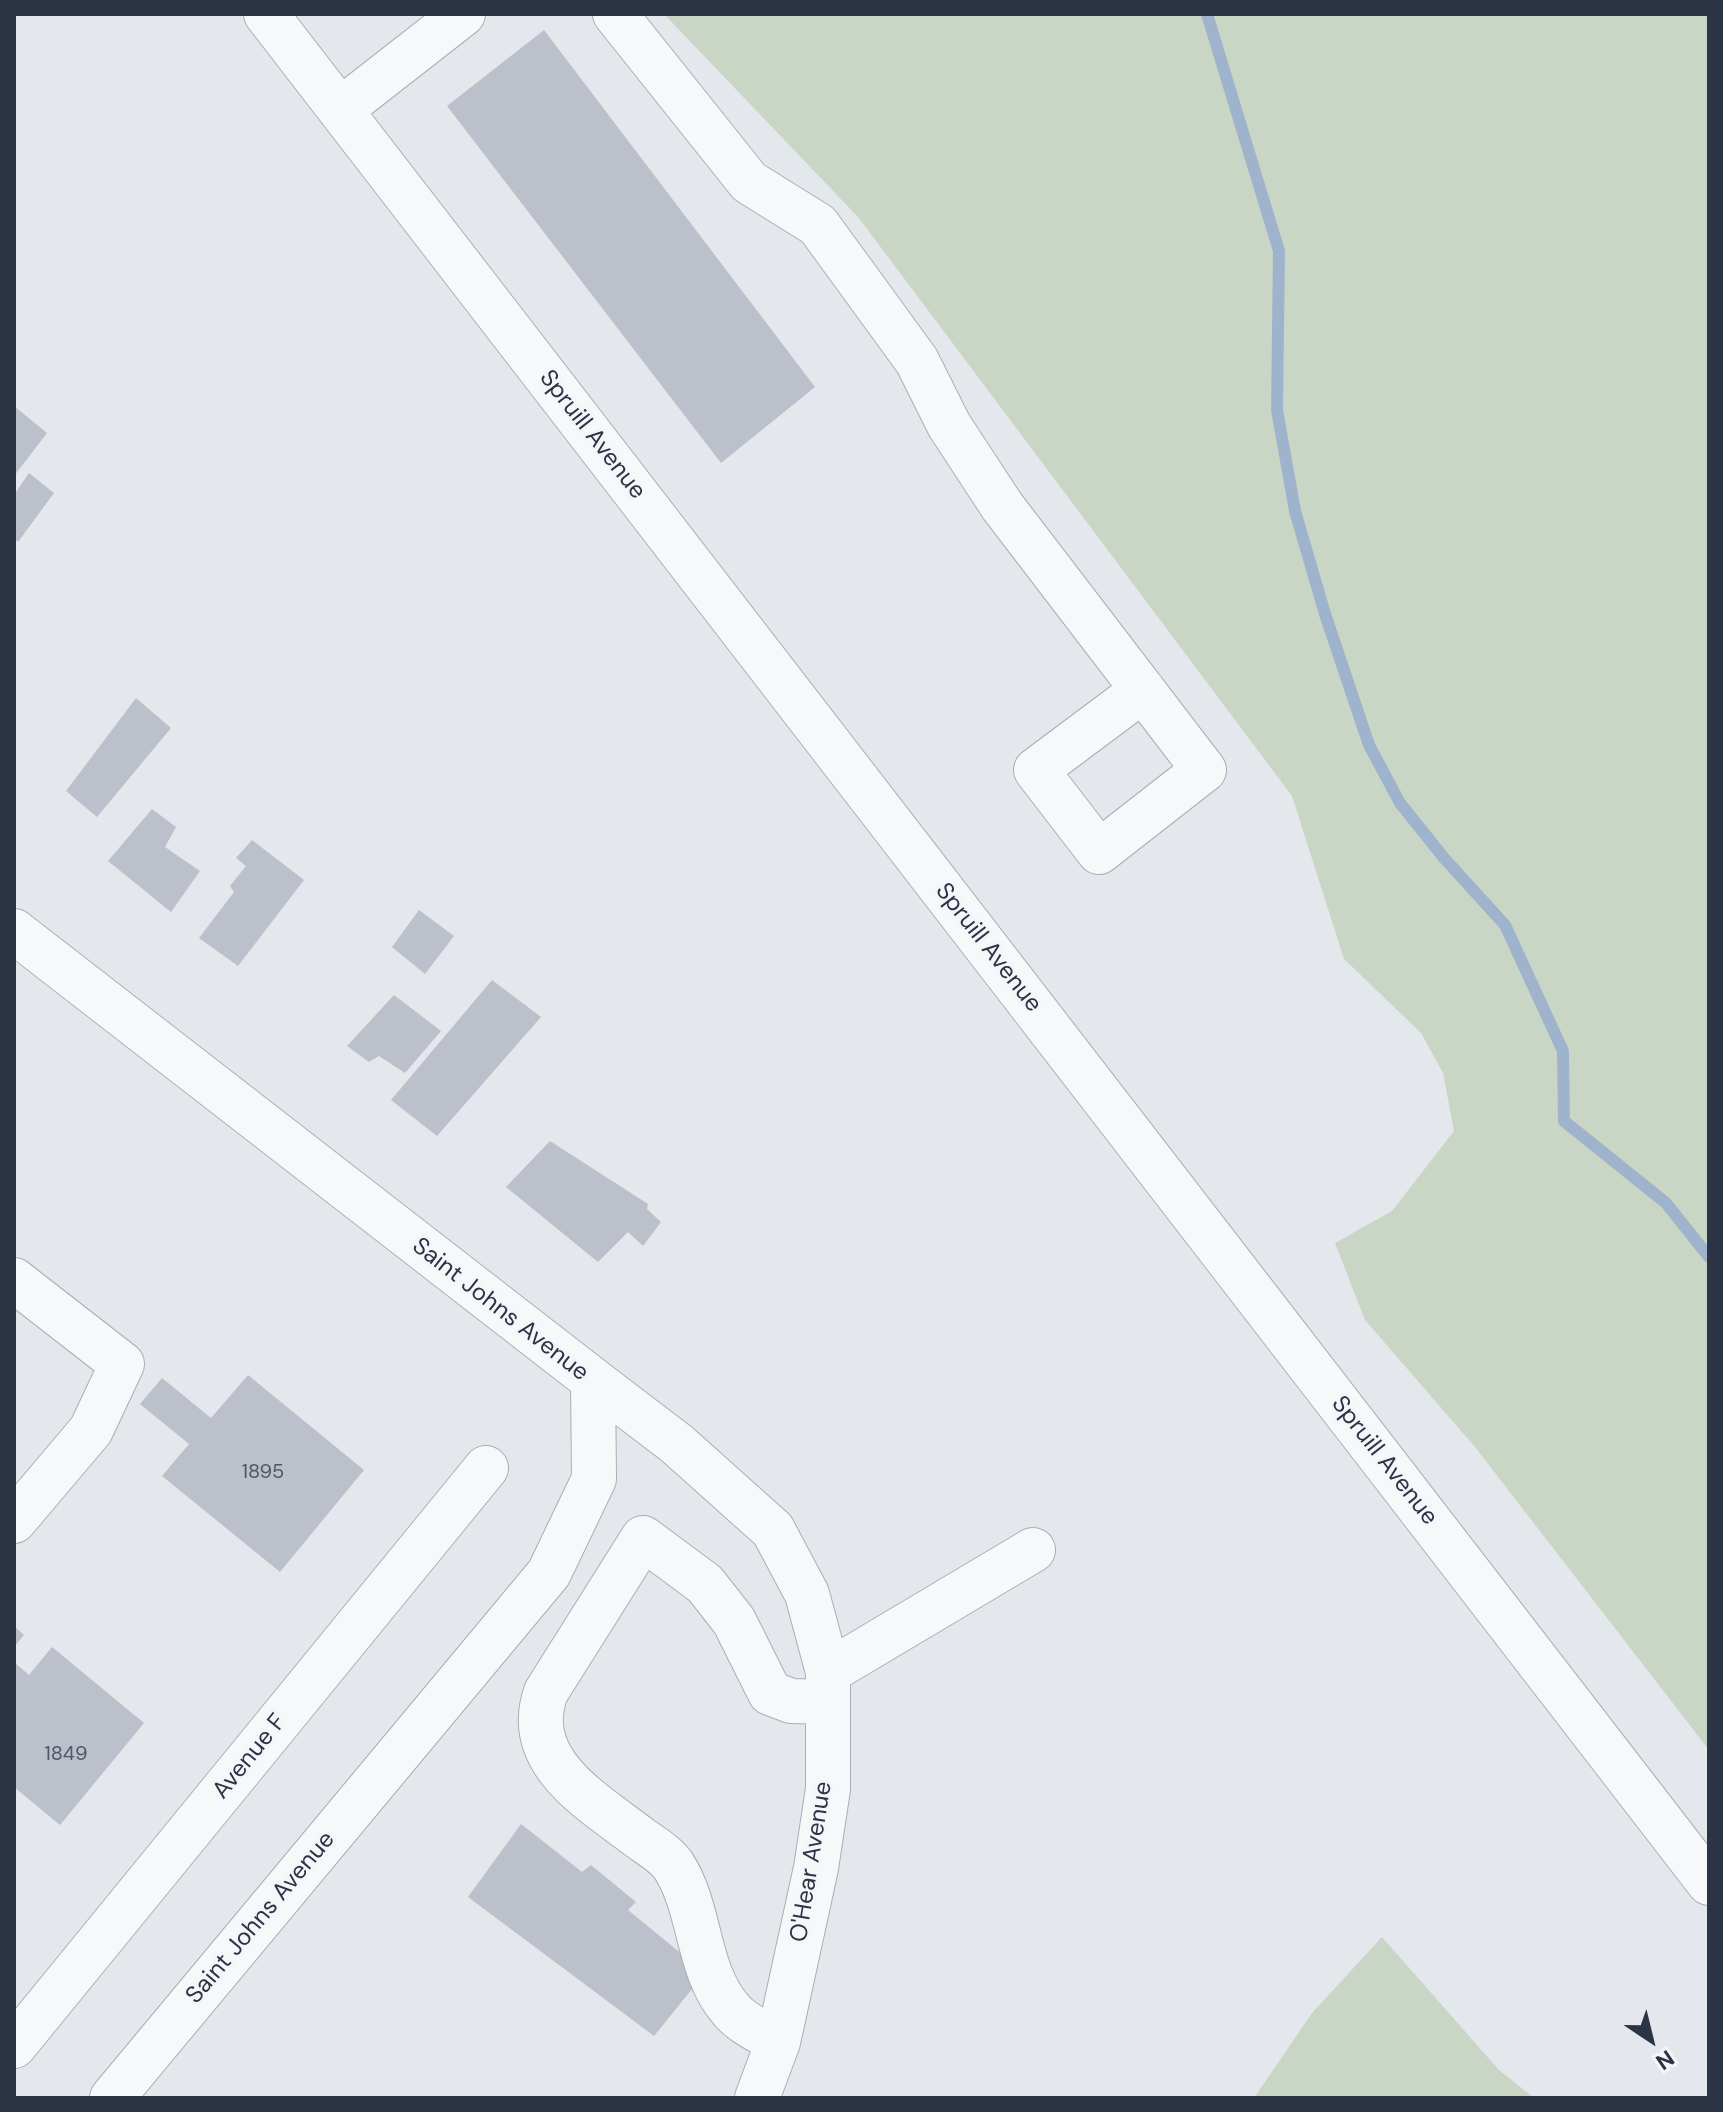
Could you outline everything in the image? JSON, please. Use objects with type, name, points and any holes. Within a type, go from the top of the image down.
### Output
[{"type":"street","name":"Spruill Avenue","points":[[266,14],[1709,1883]]},
{"type":"street","points":[[340,110],[463,14]]},
{"type":"street","points":[[615,14],[749,182],[818,225],[917,361],[949,425],[1002,506],[1143,690]]},
{"type":"street","name":"Saint Johns Avenue","points":[[14,931],[593,1380],[594,1479],[549,1573],[112,2098]]},
{"type":"street","points":[[14,1280],[122,1364],[91,1430],[14,1521]]},
{"type":"street","name":"O'Hear Avenue","points":[[593,1380],[677,1444],[773,1530],[807,1594],[828,1687],[828,1789],[816,1868],[778,2042],[757,2098]]},
{"type":"street","name":"Avenue F","points":[[14,2046],[486,1468]]},
{"type":"street","points":[[778,2042],[733,2013],[716,1987],[685,1883],[669,1860],[564,1777],[541,1737],[539,1712],[546,1692],[643,1538],[705,1584],[734,1621],[770,1693],[791,1701],[828,1687],[1033,1550]]},
{"type":"green space","points":[[664,14],[1709,14],[1709,1750],[1475,1447],[1365,1320],[1335,1243],[1392,1211],[1454,1131],[1443,1073],[1421,1033],[1344,959],[1292,796],[858,217]]},
{"type":"green space","points":[[1382,1937],[1499,2070],[1534,2098],[1254,2098],[1312,2013]]},
{"type":"building","points":[[544,30],[815,387],[721,463],[447,106]]},
{"type":"building","points":[[14,406],[47,433],[14,476]]},
{"type":"building","points":[[29,473],[54,493],[18,542],[14,538],[14,495]]},
{"type":"building","points":[[136,698],[171,728],[97,817],[66,791]]},
{"type":"building","points":[[152,809],[176,827],[165,847],[200,871],[171,912],[108,861]]},
{"type":"building","points":[[252,840],[304,880],[238,966],[199,938],[234,892],[230,886],[246,866],[236,858]]},
{"type":"building","points":[[419,910],[454,936],[425,974],[392,947]]},
{"type":"building","points":[[492,980],[541,1017],[437,1136],[391,1100]]},
{"type":"building","points":[[394,995],[441,1031],[405,1073],[379,1056],[369,1062],[347,1046]]},
{"type":"building","points":[[550,1141],[648,1204],[647,1209],[661,1222],[643,1246],[628,1232],[598,1262],[506,1187]]},
{"type":"building","points":[[248,1375],[364,1470],[280,1572],[162,1476],[189,1444],[140,1404],[162,1378],[211,1418]]},
{"type":"building","points":[[14,1626],[24,1635],[14,1647]]},
{"type":"building","points":[[52,1647],[144,1723],[60,1825],[14,1787],[14,1662],[29,1675]]},
{"type":"building","points":[[521,1824],[582,1872],[591,1865],[636,1902],[628,1910],[705,1973],[654,2036],[468,1897]]},
{"type":"waterway","points":[[1207,14],[1279,251],[1277,410],[1295,511],[1325,614],[1369,745],[1400,803],[1444,858],[1505,925],[1563,1051],[1564,1121],[1666,1203],[1709,1257]]}]
